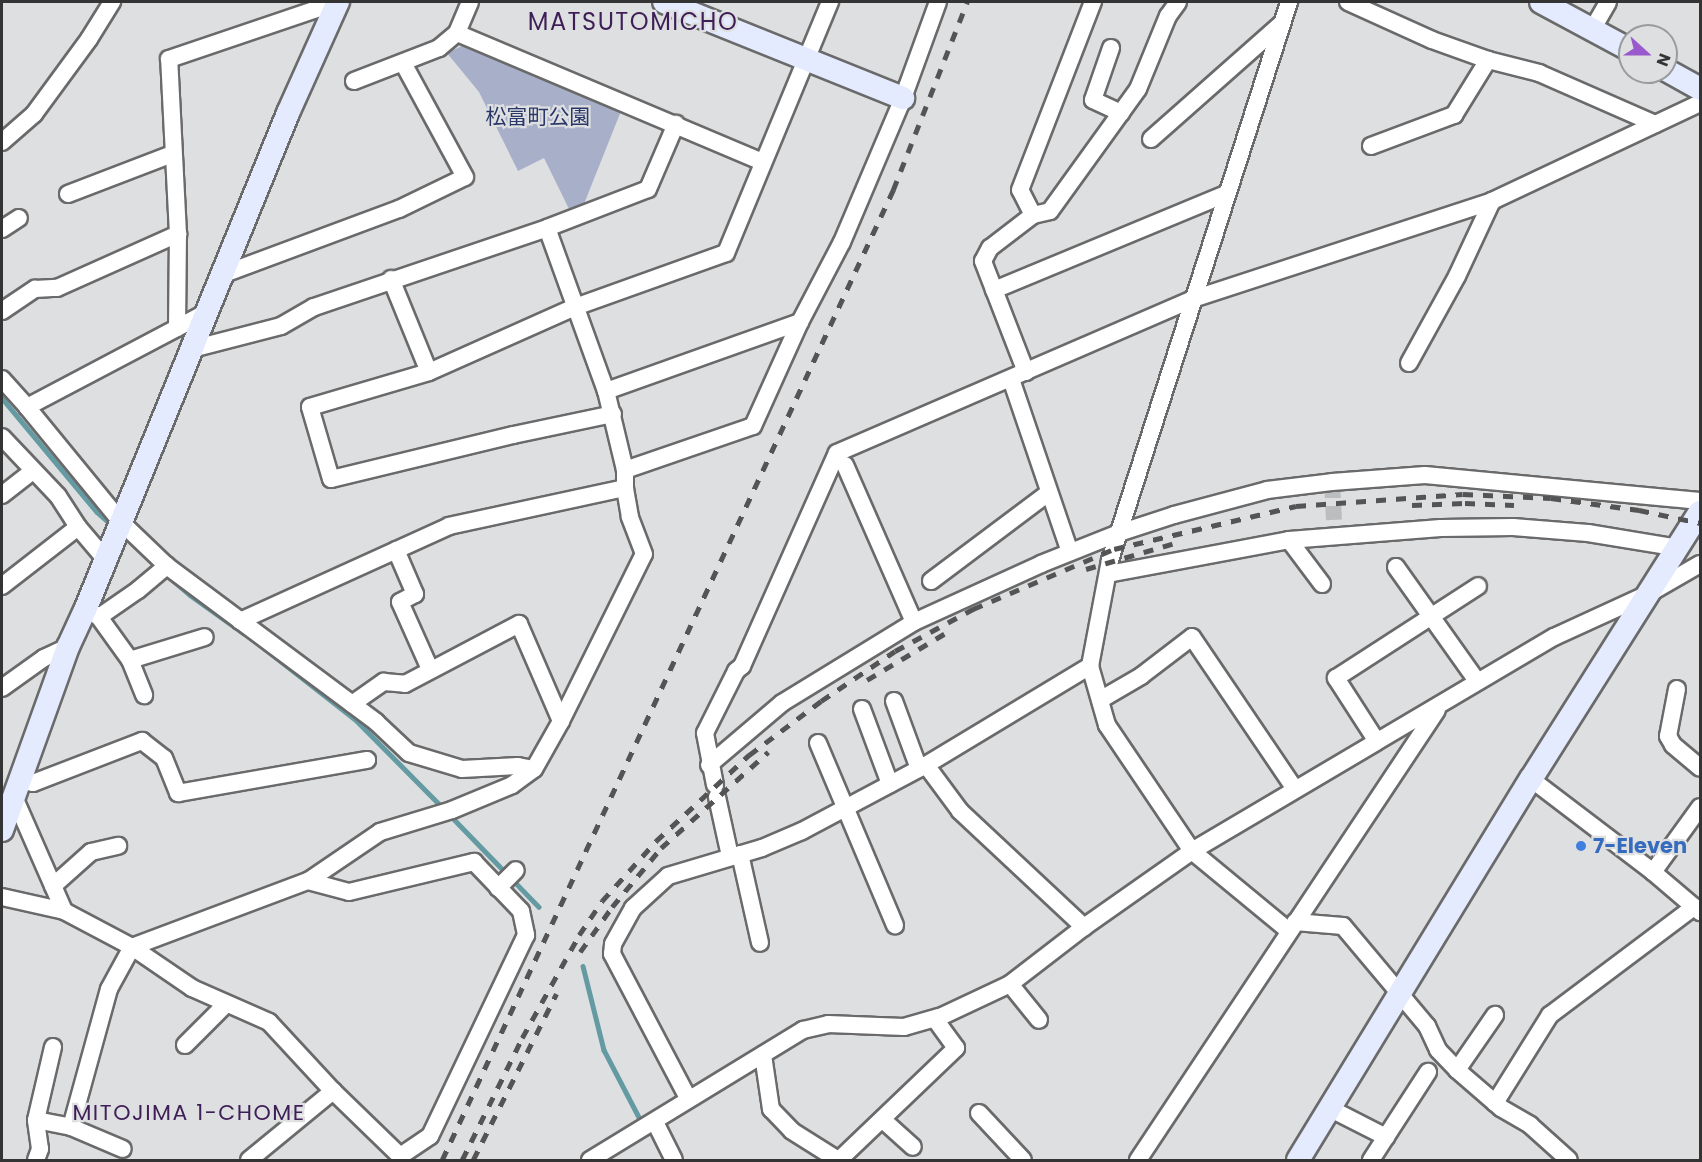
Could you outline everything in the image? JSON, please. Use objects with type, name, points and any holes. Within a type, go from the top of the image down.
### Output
[{"type":"street","points":[[2,142],[34,114],[89,39],[112,2]]},
{"type":"street","points":[[177,328],[178,234],[172,154],[169,59],[337,2]]},
{"type":"street","points":[[2,830],[68,647],[93,613],[115,538],[288,113],[337,2]]},
{"type":"street","points":[[354,81],[439,48],[457,33],[471,2]]},
{"type":"street","points":[[664,2],[903,98]]},
{"type":"street","points":[[613,414],[513,435],[331,479],[310,407],[429,372],[575,307],[726,253],[830,2]]},
{"type":"street","points":[[625,470],[753,426],[800,322],[842,242],[903,98],[938,2]]},
{"type":"street","points":[[1033,215],[1020,190],[1093,2]]},
{"type":"street","points":[[1026,372],[983,261],[990,248],[1033,215],[1050,211],[1138,89],[1168,16],[1178,2]]},
{"type":"street","points":[[1289,2],[1119,534],[1108,574],[1090,666],[1107,725],[1192,851],[1292,926],[1343,926],[1427,1026],[1438,1050],[1456,1070],[1495,1103],[1530,1125],[1569,1161]]},
{"type":"street","points":[[1592,30],[1608,2]]},
{"type":"street","points":[[1360,4],[1432,40],[1488,60],[1539,73],[1655,124]]},
{"type":"street","points":[[1554,4],[1592,30],[1618,44]]},
{"type":"street","points":[[1151,139],[1282,24]]},
{"type":"street","points":[[457,33],[763,162]]},
{"type":"street","points":[[1111,48],[1093,100],[1121,113]]},
{"type":"street","points":[[1371,146],[1454,115],[1488,60]]},
{"type":"street","points":[[224,274],[399,209],[465,177],[403,63]]},
{"type":"street","points":[[1678,77],[1701,89]]},
{"type":"street","points":[[760,943],[709,765],[705,733],[736,671],[742,666],[837,453],[1193,299],[1492,201],[1701,103]]},
{"type":"street","points":[[192,348],[281,326],[314,307],[391,279],[548,228],[648,189],[676,124]]},
{"type":"street","points":[[69,194],[172,154]]},
{"type":"street","points":[[994,290],[1226,194]]},
{"type":"street","points":[[1409,363],[1458,276],[1492,201]]},
{"type":"street","points":[[2,229],[19,218]]},
{"type":"street","points":[[71,1127],[109,988],[132,947],[308,880],[380,832],[452,810],[512,785],[534,768],[561,721],[644,554],[630,517],[625,488],[625,470],[613,414],[548,228]]},
{"type":"street","points":[[2,311],[35,289],[57,288],[178,234]]},
{"type":"street","points":[[391,279],[429,372]]},
{"type":"street","points":[[27,406],[207,312]]},
{"type":"street","points":[[606,391],[800,322]]},
{"type":"street","points":[[2,379],[27,406],[115,538]]},
{"type":"street","points":[[1011,379],[1048,494],[1070,552]]},
{"type":"street","points":[[2,437],[58,496],[78,526],[115,538],[161,571],[240,621],[352,704],[409,753],[462,769],[518,766],[534,768]]},
{"type":"street","points":[[845,465],[914,622]]},
{"type":"street","points":[[2,495],[33,471]]},
{"type":"street","points":[[709,765],[782,703],[914,622],[1070,552],[1174,515],[1267,490],[1332,482],[1425,475],[1701,501]]},
{"type":"street","points":[[240,621],[449,526],[625,488]]},
{"type":"street","points":[[931,581],[1048,494]]},
{"type":"street","points":[[1298,1161],[1531,779],[1701,512]]},
{"type":"street","points":[[2,586],[78,526]]},
{"type":"street","points":[[1108,574],[1289,540],[1334,528],[1513,527],[1588,533],[1680,548]]},
{"type":"street","points":[[1289,540],[1322,584]]},
{"type":"street","points":[[396,550],[415,594],[400,602],[430,669]]},
{"type":"street","points":[[590,1161],[648,1126],[688,1098],[803,1030],[828,1024],[904,1027],[935,1019],[1010,984],[1084,927],[1192,851],[1376,740],[1439,706],[1477,681],[1554,637],[1648,594],[1701,564]]},
{"type":"street","points":[[1396,567],[1430,619],[1477,681]]},
{"type":"street","points":[[93,613],[161,571]]},
{"type":"street","points":[[1376,740],[1336,678],[1478,586]]},
{"type":"street","points":[[93,613],[130,660],[144,694]]},
{"type":"street","points":[[352,704],[384,682],[405,684],[519,624],[561,721]]},
{"type":"street","points":[[130,660],[205,637]]},
{"type":"street","points":[[1100,700],[1141,676],[1192,637],[1295,789]]},
{"type":"street","points":[[2,688],[44,658],[68,647]]},
{"type":"street","points":[[688,1098],[612,954],[613,944],[633,908],[668,876],[772,844],[846,808],[923,767],[1090,666]]},
{"type":"street","points":[[1677,688],[1668,736],[1673,745],[1701,768]]},
{"type":"street","points":[[894,701],[923,767],[960,811],[1084,927]]},
{"type":"street","points":[[1138,1161],[1439,706]]},
{"type":"street","points":[[862,709],[890,784]]},
{"type":"street","points":[[17,789],[142,741],[165,758],[178,793],[367,760]]},
{"type":"street","points":[[818,743],[895,925]]},
{"type":"street","points":[[1495,1103],[1550,1015],[1697,910],[1653,872],[1531,779]]},
{"type":"street","points":[[17,789],[64,911]]},
{"type":"street","points":[[1653,872],[1701,807]]},
{"type":"street","points":[[53,886],[91,852],[118,846]]},
{"type":"street","points":[[2,897],[64,911],[132,947],[192,988],[269,1022],[400,1159],[430,1136],[526,934],[521,911],[508,878],[474,862],[349,892],[308,880]]},
{"type":"street","points":[[1010,984],[1039,1020]]},
{"type":"street","points":[[185,1046],[226,1004]]},
{"type":"street","points":[[1456,1070],[1495,1015]]},
{"type":"street","points":[[763,1055],[771,1109],[792,1131],[844,1159],[956,1048],[935,1019]]},
{"type":"street","points":[[36,1161],[40,1149],[36,1120],[52,1047]]},
{"type":"street","points":[[1371,1161],[1428,1072]]},
{"type":"street","points":[[249,1161],[333,1091]]},
{"type":"street","points":[[1330,1108],[1386,1137]]},
{"type":"street","points":[[979,1113],[1023,1161]]},
{"type":"street","points":[[36,1120],[71,1127],[123,1149]]},
{"type":"street","points":[[883,1120],[913,1147]]},
{"type":"street","points":[[648,1126],[674,1161]]},
{"type":"green space","name":"松富町公園","points":[[466,44],[623,106],[584,204],[570,211],[544,158],[518,171],[479,92],[447,53]]},
{"type":"waterway","points":[[2,398],[97,512],[113,526]]},
{"type":"waterway","points":[[170,578],[243,633]]},
{"type":"waterway","points":[[264,648],[357,721],[443,808]]},
{"type":"waterway","points":[[449,814],[539,907]]},
{"type":"waterway","points":[[583,966],[604,1050],[641,1121]]},
{"type":"tunnel","points":[[1332,482],[1334,520]]},
{"type":"railway","points":[[442,1160],[893,190],[967,2]]},
{"type":"railway","points":[[462,1160],[522,1038],[579,935],[602,901],[656,841],[749,755],[821,701],[895,651],[973,609],[1114,549],[1296,506],[1463,494],[1551,498],[1639,510],[1700,523]]},
{"type":"railway","points":[[1412,505],[1465,503],[1514,505]]},
{"type":"railway","points":[[1086,569],[1175,543]]},
{"type":"railway","points":[[867,680],[944,634]]},
{"type":"railway","points":[[580,952],[612,907],[661,848],[768,752]]},
{"type":"railway","points":[[473,1160],[556,994]]},
{"type":"place","name":"7-Eleven","points":[[1581,846]]},
{"type":"district","name":"MATSUTOMICHO","points":[[633,22]]},
{"type":"district","name":"MITOJIMA 1-CHOME","points":[[189,1113]]}]
